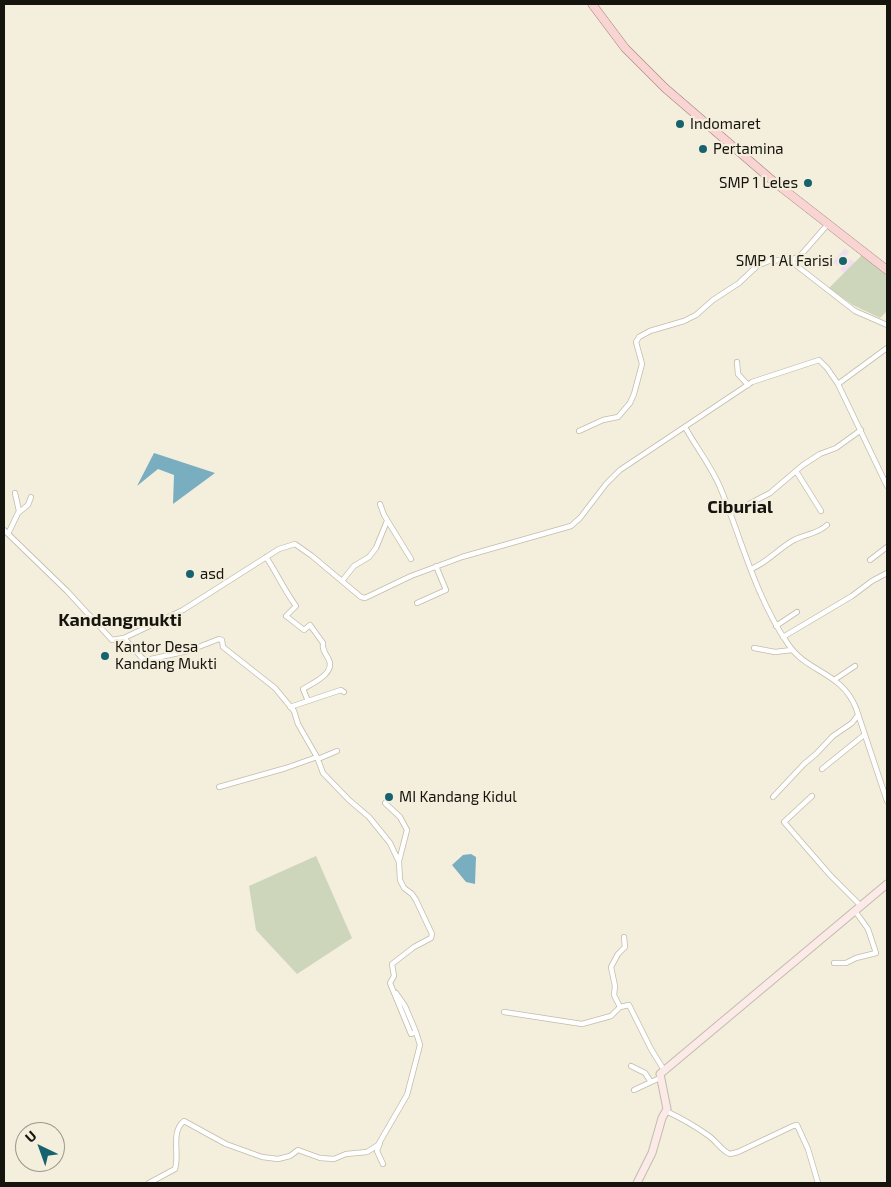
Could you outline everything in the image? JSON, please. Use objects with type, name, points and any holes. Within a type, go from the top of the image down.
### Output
[{"type":"main road","points":[[592,4],[625,48],[665,88],[773,181],[887,270]]},
{"type":"street","points":[[579,431],[603,420],[618,417],[630,403],[642,364],[636,342],[639,337],[650,330],[684,321],[696,315],[713,300],[739,284],[756,266],[769,261],[788,260],[800,256],[828,224]]},
{"type":"street","points":[[788,260],[855,311],[887,325]]},
{"type":"street","points":[[838,384],[887,348]]},
{"type":"street","points":[[4,530],[67,591],[108,638],[112,640],[124,638],[183,610],[279,549],[295,544],[364,598],[436,566],[471,554],[571,526],[580,518],[613,475],[684,427],[748,385],[818,360],[827,368],[838,384],[887,486]]},
{"type":"street","points":[[737,362],[738,374],[748,385]]},
{"type":"street","points":[[684,427],[713,473],[760,596],[776,626],[792,650],[848,692],[858,715],[887,801]]},
{"type":"street","points":[[730,514],[770,493],[820,454],[836,448],[861,430]]},
{"type":"street","points":[[796,471],[821,511]]},
{"type":"street","points":[[15,493],[19,511]]},
{"type":"street","points":[[8,534],[19,511],[28,505],[32,498]]},
{"type":"street","points":[[380,504],[411,559]]},
{"type":"street","points":[[342,581],[354,566],[369,556],[376,548],[388,520]]},
{"type":"street","points":[[751,569],[776,554],[791,542],[819,531],[827,525]]},
{"type":"street","points":[[870,560],[887,547]]},
{"type":"street","points":[[266,557],[277,573],[285,591],[296,606],[286,616],[304,630],[310,625],[323,643],[322,648],[331,662],[331,666],[326,674],[303,689],[308,701]]},
{"type":"street","points":[[417,603],[446,590],[436,566]]},
{"type":"street","points":[[784,637],[887,573]]},
{"type":"street","points":[[776,626],[797,612]]},
{"type":"street","points":[[124,638],[146,660],[188,651],[219,639],[222,640],[223,647],[275,688],[294,711],[298,724],[318,758],[321,770],[327,778],[375,823],[390,843],[399,862]]},
{"type":"street","points":[[754,648],[775,652],[792,650]]},
{"type":"street","points":[[834,680],[855,666]]},
{"type":"street","points":[[290,707],[341,690],[344,692]]},
{"type":"street","points":[[773,797],[833,736],[852,723],[858,715]]},
{"type":"street","points":[[822,769],[864,735]]},
{"type":"street","points":[[219,787],[337,751]]},
{"type":"street","points":[[812,796],[784,822],[858,909],[868,929],[876,953],[856,958],[846,963],[834,963]]},
{"type":"street","points":[[383,1164],[378,1151],[380,1142],[406,1094],[420,1046],[416,1032],[411,1034],[390,983],[394,976],[392,964],[414,947],[431,938],[432,934],[416,900],[404,888],[400,880],[399,862],[407,830],[400,818],[386,804]]},
{"type":"street","points":[[637,1183],[652,1153],[662,1118],[666,1111],[667,1106],[660,1074],[887,884]]},
{"type":"street","points":[[620,1007],[614,995],[615,986],[611,967],[618,954],[625,947],[624,937]]},
{"type":"street","points":[[504,1012],[582,1024],[611,1016],[620,1007],[630,1005],[651,1049],[664,1070]]},
{"type":"street","points":[[631,1066],[645,1073],[651,1082]]},
{"type":"street","points":[[634,1090],[660,1078]]},
{"type":"street","points":[[666,1111],[709,1136],[726,1153],[730,1154],[793,1126],[797,1126],[808,1149],[818,1183]]},
{"type":"street","points":[[149,1183],[176,1169],[177,1139],[180,1125],[184,1121],[226,1144],[262,1158],[278,1159],[290,1156],[298,1150],[320,1158],[334,1159],[346,1154],[367,1152],[380,1142]]},
{"type":"shaded area","name":"SMP 1 Al Farisi","points":[[845,248],[849,252],[845,257],[855,262],[845,274],[840,269],[843,265],[841,263],[837,266],[833,262]]},
{"type":"green space","points":[[862,255],[887,274],[887,311],[880,318],[853,305],[829,288]]},
{"type":"green space","points":[[316,856],[352,938],[297,974],[256,930],[249,886]]},
{"type":"water","points":[[154,453],[215,473],[173,504],[174,475],[158,469],[137,486]]},
{"type":"water","points":[[471,854],[476,857],[475,884],[466,882],[452,865],[463,855]]},
{"type":"place","name":"Indomaret","points":[[680,124]]},
{"type":"place","name":"Pertamina","points":[[703,149]]},
{"type":"place","name":"SMP 1 Leles","points":[[808,183]]},
{"type":"place","name":"SMP 1 Al Farisi","points":[[843,261]]},
{"type":"place","name":"asd","points":[[190,574]]},
{"type":"place","name":"Kantor Desa Kandang Mukti","points":[[105,656]]},
{"type":"place","name":"MI Kandang Kidul","points":[[389,797]]},
{"type":"district","name":"Ciburial","points":[[740,507]]},
{"type":"district","name":"Kandangmukti","points":[[120,620]]}]
